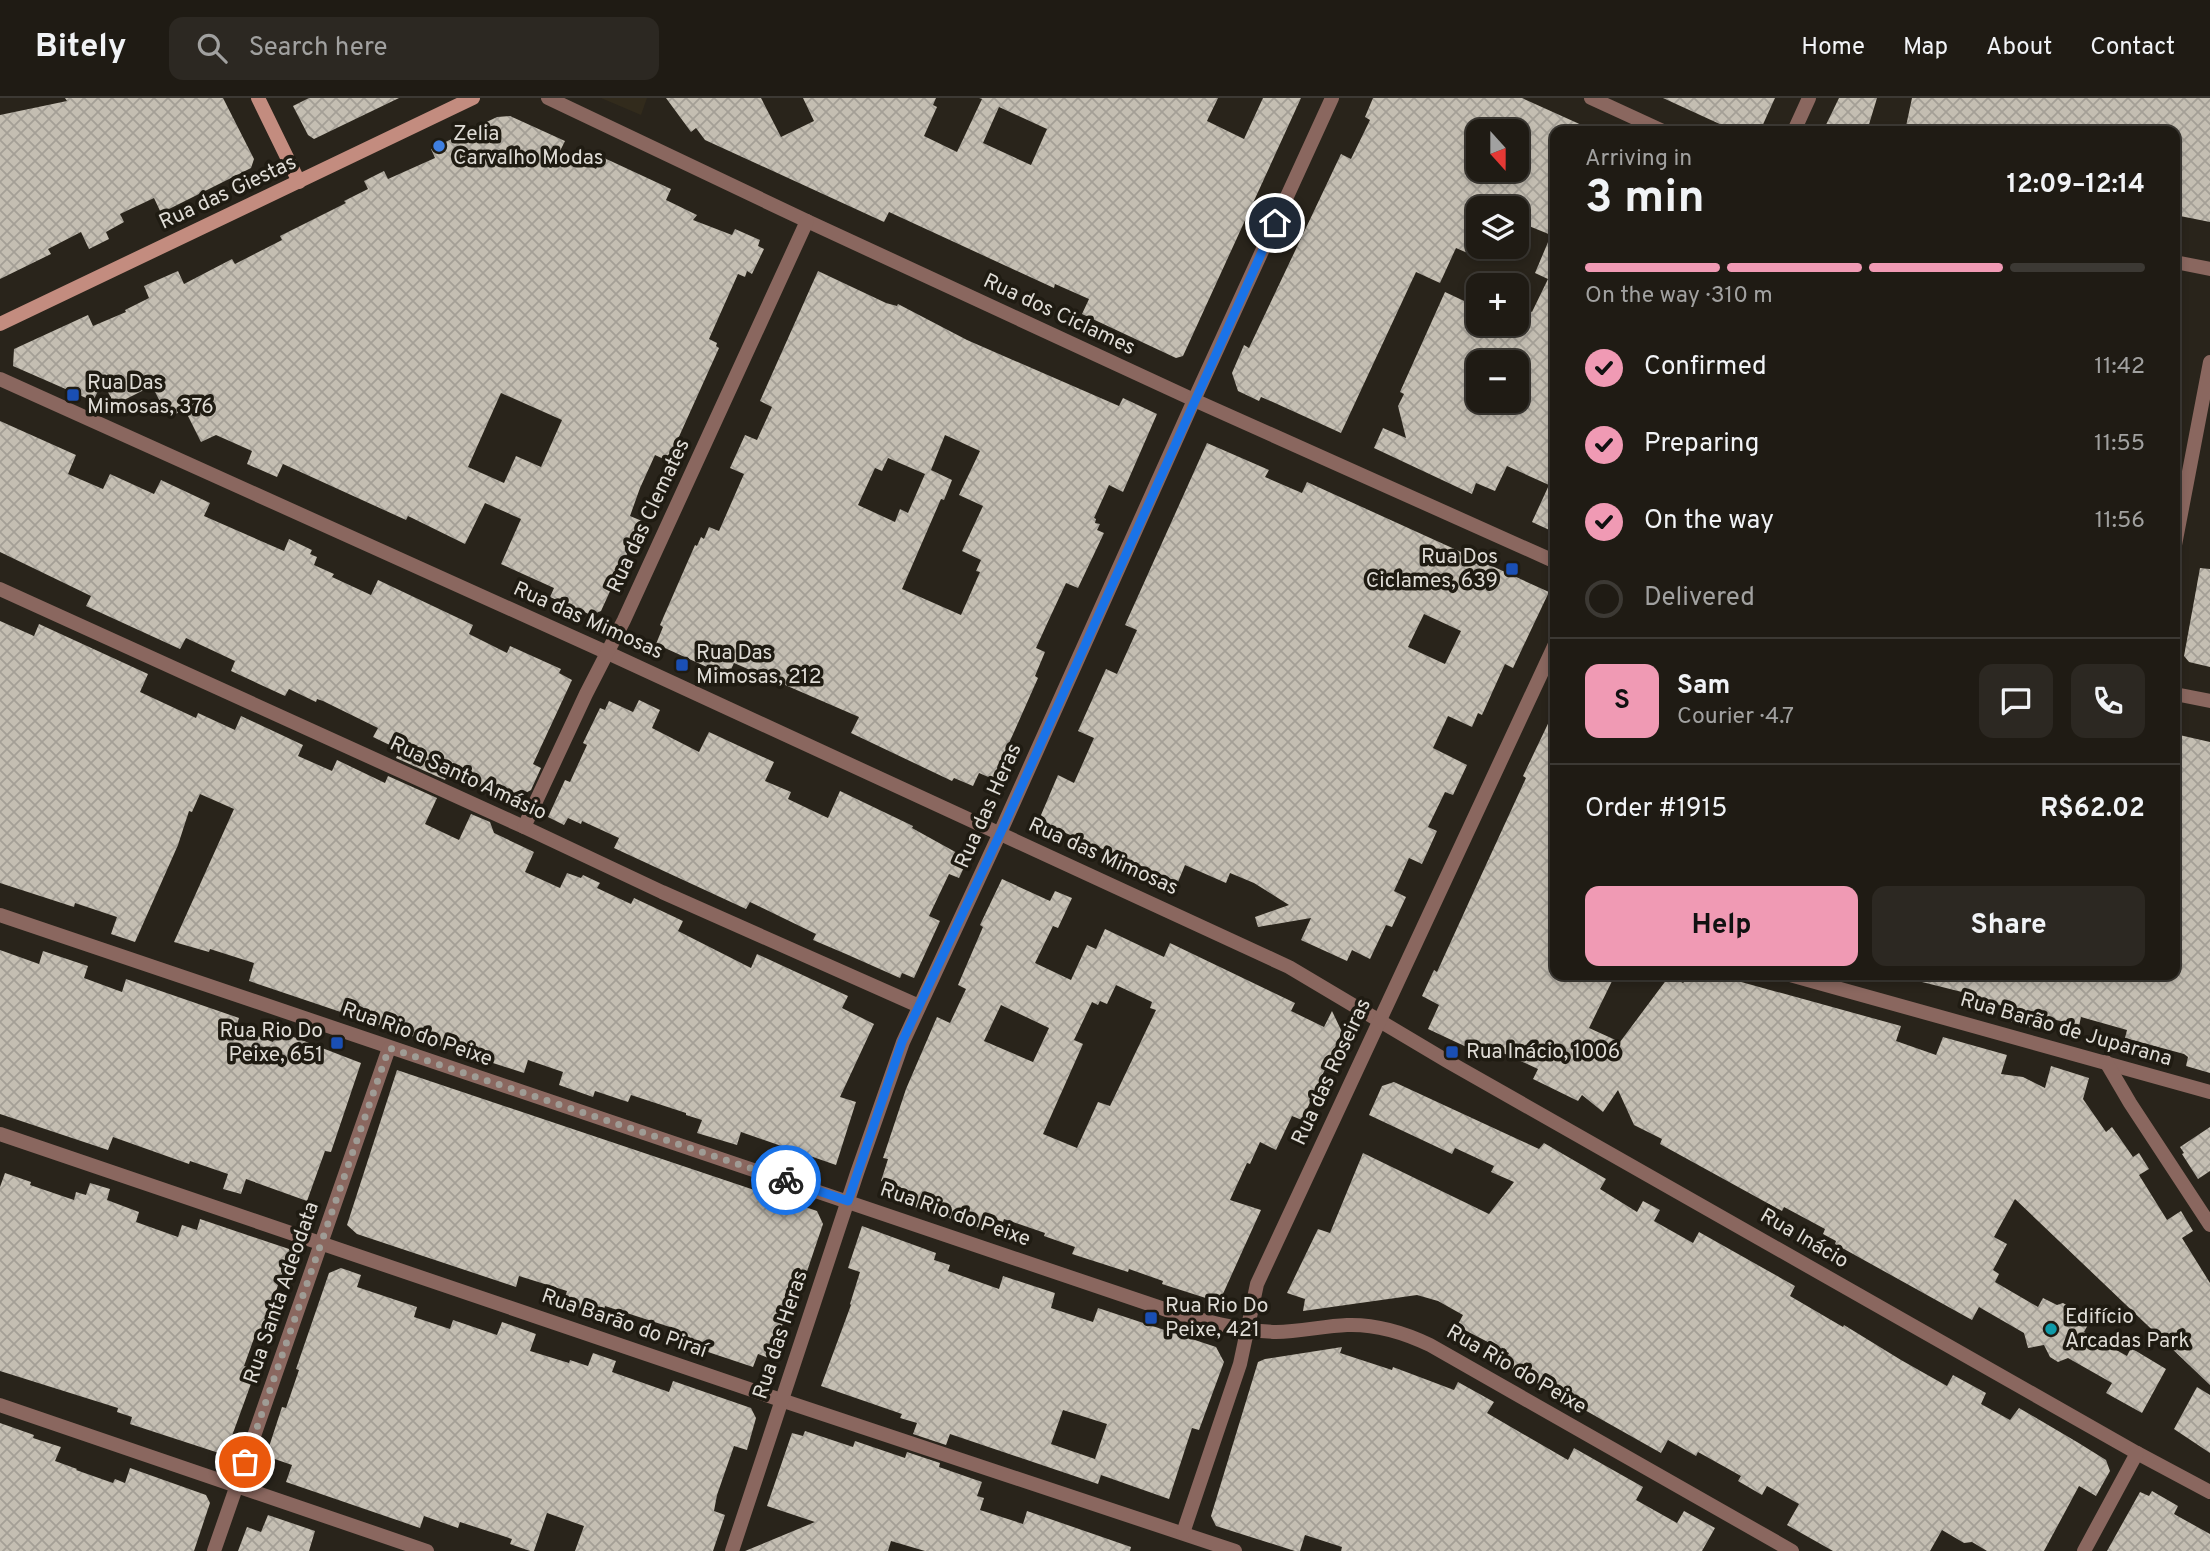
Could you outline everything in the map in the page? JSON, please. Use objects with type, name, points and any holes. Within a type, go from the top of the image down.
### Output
[{"type":"main road","points":[[258,98],[299,182]]},
{"type":"main road","name":"Rua das Giestas","points":[[0,324],[473,98]]},
{"type":"street","name":"Rua dos Ciclames","points":[[548,98],[1194,400],[1550,559]]},
{"type":"street","name":"Rua das Heras","points":[[732,1551],[902,1042],[1000,834],[1332,98]]},
{"type":"street","points":[[1591,98],[1652,126]]},
{"type":"street","points":[[1796,126],[1809,98]]},
{"type":"street","name":"Rua das Clemates","points":[[524,827],[608,653],[807,221]]},
{"type":"street","points":[[2180,263],[2210,269]]},
{"type":"street","points":[[2180,519],[2210,362]]},
{"type":"street","name":"Rua das Mimosas","points":[[0,379],[608,653],[1289,967],[1352,1002],[1379,1022]]},
{"type":"street","name":"Rua Santo Amásio","points":[[0,589],[662,892],[919,1006]]},
{"type":"street","name":"Rua das Roseiras","points":[[1182,1533],[1240,1364],[1257,1284],[1550,655]]},
{"type":"street","points":[[2180,695],[2210,701]]},
{"type":"street","name":"Rua Rio do Peixe","points":[[0,915],[1170,1311],[1247,1330],[1278,1332],[1346,1325],[1376,1326],[1404,1333],[1430,1345],[1792,1551]]},
{"type":"street","name":"Rua Barão de Juparana","points":[[1808,980],[2210,1092]]},
{"type":"street","name":"Rua Inácio","points":[[1379,1022],[2210,1492]]},
{"type":"street","name":"Rua Santa Adeodata","points":[[214,1551],[389,1048]]},
{"type":"street","points":[[2106,1062],[2210,1225]]},
{"type":"street","name":"Rua Barão do Piraí","points":[[0,1135],[1236,1551]]},
{"type":"street","points":[[0,1405],[427,1551]]},
{"type":"street","points":[[2084,1551],[2137,1453]]},
{"type":"shaded area","points":[[601,98],[647,98],[641,115]]},
{"type":"building","points":[[65,98],[223,98],[254,159],[251,168],[161,213],[154,198],[120,214],[124,222],[106,232],[109,239],[89,249],[81,232],[48,249],[51,254],[0,279],[0,115],[67,101]]},
{"type":"building","points":[[309,98],[399,98],[314,139],[308,135],[293,106]]},
{"type":"building","points":[[666,98],[761,98],[781,137],[814,121],[803,98],[936,98],[933,105],[937,107],[924,136],[957,152],[982,99],[979,98],[1218,98],[1207,121],[1244,139],[1263,98],[1301,98],[1183,356],[1176,358],[1082,314],[1089,299],[1055,284],[1054,288],[889,212],[884,222],[705,140],[696,128],[691,132]],"holes":[[[999,107],[1047,129],[1031,165],[983,143]]]},
{"type":"building","points":[[1373,98],[1522,98],[1584,126],[1550,126],[1550,235],[1529,226],[1529,196],[1466,196],[1466,252],[1456,248],[1440,283],[1416,272],[1341,433],[1261,397],[1259,401],[1238,391],[1232,373],[1244,345],[1249,348],[1341,154],[1351,159],[1370,120],[1365,117]]},
{"type":"building","points":[[1663,98],[1775,98],[1762,126],[1724,126]]},
{"type":"building","points":[[1839,98],[1877,98],[1869,126],[1825,126]]},
{"type":"building","points":[[1912,98],[2210,98],[2210,222],[2180,216],[2180,126],[1906,126]]},
{"type":"building","points":[[510,116],[565,141],[560,151],[596,169],[602,157],[671,189],[666,200],[697,215],[693,220],[732,235],[735,229],[760,240],[758,246],[764,249],[752,274],[747,271],[745,277],[738,274],[709,339],[717,343],[719,348],[668,461],[655,455],[640,488],[630,516],[642,521],[601,611],[591,615],[550,597],[554,588],[501,564],[521,519],[485,503],[465,544],[408,516],[406,520],[283,464],[277,477],[247,464],[252,451],[216,435],[201,442],[185,410],[168,417],[152,386],[114,405],[103,381],[93,401],[13,366],[14,349],[88,315],[93,326],[126,312],[125,310],[149,298],[144,286],[178,271],[184,284],[232,259],[235,264],[282,240],[280,236],[368,189],[364,181],[384,171],[388,179],[435,158],[431,149],[497,117]],"holes":[[[501,393],[562,420],[541,467],[516,456],[504,483],[468,467]]]},
{"type":"building","points":[[1550,237],[1550,530],[1532,522],[1549,485],[1507,466],[1495,491],[1476,483],[1472,494],[1374,448],[1383,428],[1406,438],[1398,406],[1404,394],[1400,392],[1445,292],[1466,302],[1466,336],[1529,336],[1529,311],[1532,312],[1548,279],[1535,273]]},
{"type":"building","points":[[818,271],[886,303],[898,304],[967,340],[1119,406],[1123,398],[1157,414],[1123,492],[1109,485],[1094,518],[1095,523],[1100,524],[1097,530],[1104,533],[1078,588],[1066,583],[1036,648],[1045,652],[1035,676],[1038,678],[993,779],[979,773],[973,786],[954,778],[952,781],[851,733],[859,717],[734,663],[729,674],[719,669],[718,672],[656,644],[663,627],[660,625],[695,545],[697,546],[701,537],[704,539],[709,527],[719,531],[744,474],[730,468],[745,435],[757,440],[772,407],[760,401]],"holes":[[[945,435],[980,451],[959,495],[983,506],[962,551],[981,560],[976,571],[980,572],[961,615],[902,589],[952,480],[931,470]],[[888,458],[925,474],[908,513],[900,509],[895,522],[858,505],[875,468],[882,471]]]},
{"type":"building","points":[[0,421],[76,455],[68,474],[103,489],[110,474],[154,494],[161,480],[210,503],[204,516],[284,551],[289,539],[312,550],[310,554],[317,557],[314,565],[334,574],[332,577],[371,595],[378,580],[473,625],[469,634],[507,653],[510,646],[561,669],[559,673],[572,680],[533,764],[541,768],[531,790],[511,801],[448,772],[445,780],[396,758],[400,750],[373,737],[378,728],[323,701],[317,699],[316,702],[289,689],[285,696],[231,671],[235,661],[186,638],[180,649],[86,606],[91,596],[0,552]]},
{"type":"building","points":[[1207,443],[1269,470],[1265,477],[1302,493],[1307,482],[1549,592],[1513,668],[1505,664],[1482,715],[1478,713],[1472,727],[1448,716],[1433,748],[1467,765],[1453,795],[1445,792],[1428,827],[1437,831],[1422,864],[1409,858],[1394,891],[1406,897],[1392,927],[1386,925],[1370,959],[1352,950],[1347,961],[1301,940],[1311,918],[1258,927],[1255,917],[1289,905],[1254,883],[1230,873],[1226,883],[1185,865],[1178,882],[1045,824],[1041,815],[1058,775],[1074,783],[1094,738],[1078,731],[1106,669],[1117,674],[1137,630],[1125,625]],"holes":[[[1424,614],[1461,631],[1445,664],[1408,647]]]},
{"type":"building","points":[[2200,568],[2210,569],[2210,667],[2189,662],[2184,656]]},
{"type":"building","points":[[0,621],[34,636],[39,624],[148,674],[140,692],[196,718],[198,713],[235,730],[241,716],[303,745],[298,756],[332,771],[337,760],[385,783],[388,776],[437,798],[425,824],[459,840],[471,814],[490,822],[494,833],[534,852],[525,872],[560,888],[567,873],[581,878],[583,875],[600,883],[597,888],[631,904],[634,898],[683,921],[678,931],[751,968],[757,954],[848,996],[842,1008],[874,1024],[840,1097],[856,1102],[836,1165],[741,1132],[737,1145],[697,1133],[702,1120],[686,1113],[631,1095],[628,1102],[595,1091],[593,1097],[559,1085],[563,1072],[528,1060],[524,1073],[468,1055],[249,981],[254,963],[210,949],[209,952],[174,942],[234,809],[200,794],[192,812],[189,811],[178,845],[135,942],[111,934],[117,917],[75,903],[74,907],[0,883]]},
{"type":"building","points":[[639,700],[660,710],[652,728],[699,752],[709,732],[774,762],[765,781],[791,792],[788,799],[828,818],[840,791],[913,826],[912,828],[967,861],[959,878],[949,874],[929,916],[940,921],[914,978],[902,973],[900,978],[813,940],[816,934],[750,902],[746,909],[614,848],[619,838],[582,821],[581,824],[568,818],[564,825],[548,817],[565,780],[570,782],[587,745],[583,743],[600,708],[605,710],[609,701],[633,712]]},
{"type":"building","points":[[1550,720],[1550,980],[1613,980],[1589,1028],[1620,1042],[1666,980],[1683,983],[1686,980],[1734,980],[1901,1026],[1896,1041],[1936,1055],[1943,1037],[2007,1055],[2001,1074],[2023,1077],[2045,1088],[2051,1066],[2089,1078],[2083,1099],[2106,1132],[2112,1127],[2133,1157],[2139,1153],[2149,1169],[2139,1175],[2167,1220],[2181,1211],[2193,1231],[2182,1238],[2210,1283],[2210,1385],[2015,1199],[1994,1237],[2007,1244],[1993,1270],[1999,1274],[1995,1282],[2038,1307],[2043,1298],[2057,1305],[2063,1303],[2073,1309],[2076,1316],[2089,1323],[2084,1332],[2127,1356],[2131,1348],[2166,1369],[2142,1413],[2106,1393],[2112,1383],[2068,1358],[2058,1362],[2050,1357],[2044,1345],[2028,1348],[2024,1333],[1979,1307],[1972,1320],[1835,1244],[1836,1241],[1823,1234],[1825,1229],[1784,1207],[1782,1211],[1660,1144],[1662,1139],[1634,1125],[1618,1090],[1603,1112],[1582,1095],[1578,1101],[1533,1079],[1538,1069],[1492,1048],[1488,1057],[1428,1029],[1439,1005],[1422,996],[1434,970],[1437,972],[1526,778],[1523,776]]},
{"type":"building","points":[[2180,735],[2210,742],[2210,1073],[2186,1066],[2188,1057],[2184,1054],[2125,1038],[2127,1030],[2081,1017],[2079,1026],[2041,1016],[2039,1030],[2002,1019],[2006,1007],[1922,982],[2180,980]]},
{"type":"building","points":[[1002,879],[1050,901],[1055,891],[1072,898],[1058,928],[1053,926],[1035,963],[1071,980],[1087,945],[1096,949],[1105,929],[1164,957],[1170,943],[1295,1003],[1291,1011],[1324,1027],[1332,1011],[1342,1032],[1302,1120],[1292,1116],[1276,1150],[1260,1142],[1230,1200],[1261,1210],[1222,1296],[1212,1300],[1162,1284],[1163,1281],[1129,1269],[1128,1272],[1072,1254],[1075,1247],[1004,1219],[1003,1222],[984,1215],[980,1228],[890,1199],[895,1186],[881,1181],[888,1159],[883,1158],[906,1089],[937,1017],[950,1023],[966,989],[958,985],[983,927],[980,925]],"holes":[[[1116,985],[1152,1002],[1150,1008],[1156,1010],[1110,1106],[1098,1102],[1077,1148],[1043,1134],[1083,1044],[1074,1040],[1092,1002],[1098,1005],[1100,1001],[1107,1004]],[[1001,1005],[1049,1028],[1033,1062],[984,1041]]]},
{"type":"building","points":[[0,950],[39,964],[43,951],[88,966],[84,978],[122,992],[126,979],[239,1018],[236,1028],[273,1042],[278,1031],[361,1063],[331,1152],[325,1151],[307,1201],[246,1179],[241,1194],[223,1189],[228,1174],[190,1161],[189,1164],[113,1137],[108,1150],[0,1114]]},
{"type":"building","points":[[397,1070],[817,1211],[823,1224],[793,1313],[787,1311],[771,1359],[758,1354],[753,1367],[666,1338],[670,1327],[605,1306],[602,1316],[563,1303],[567,1291],[519,1276],[516,1287],[357,1234],[347,1225]]},
{"type":"building","points":[[1394,1082],[1539,1149],[1544,1143],[1606,1179],[1600,1189],[1637,1212],[1643,1201],[1660,1210],[1654,1221],[1693,1243],[1699,1232],[1795,1286],[1790,1296],[1947,1386],[1953,1375],[1986,1393],[1981,1404],[2010,1420],[2019,1408],[2077,1442],[2106,1460],[2110,1471],[2096,1496],[2079,1486],[2044,1551],[1987,1551],[1972,1542],[1964,1543],[1942,1530],[1930,1551],[1833,1551],[1787,1525],[1799,1504],[1767,1486],[1762,1495],[1738,1481],[1741,1476],[1698,1452],[1696,1456],[1668,1440],[1661,1453],[1503,1364],[1509,1353],[1457,1326],[1463,1315],[1438,1301],[1417,1295],[1303,1311],[1305,1299],[1287,1293],[1318,1229],[1330,1233],[1363,1153],[1489,1214],[1514,1182],[1491,1172],[1494,1166],[1455,1148],[1452,1154],[1369,1115],[1382,1086]]},
{"type":"building","points":[[2210,1127],[2210,1171],[2198,1179],[2180,1147]]},
{"type":"building","points":[[5,1173],[74,1200],[76,1192],[86,1195],[90,1183],[110,1189],[107,1200],[139,1212],[136,1222],[178,1237],[182,1225],[197,1230],[200,1219],[289,1249],[294,1259],[288,1276],[282,1274],[262,1331],[257,1330],[244,1366],[256,1370],[225,1455],[130,1424],[132,1417],[117,1412],[118,1408],[0,1371],[0,1187]]},
{"type":"building","points":[[862,1226],[936,1253],[934,1260],[950,1265],[948,1271],[999,1289],[1003,1276],[1055,1293],[1051,1308],[1093,1322],[1098,1308],[1216,1347],[1224,1362],[1199,1430],[1192,1428],[1169,1499],[1101,1475],[1098,1484],[950,1434],[946,1445],[913,1434],[917,1423],[900,1418],[902,1414],[821,1386],[851,1305],[860,1272],[848,1268]],"holes":[[[1063,1410],[1107,1424],[1095,1459],[1051,1444]]]},
{"type":"building","points":[[341,1268],[361,1275],[357,1287],[417,1307],[414,1317],[450,1329],[453,1320],[497,1335],[502,1322],[536,1334],[530,1351],[588,1366],[593,1353],[616,1361],[612,1372],[669,1392],[673,1381],[751,1408],[756,1418],[747,1450],[734,1446],[717,1495],[714,1511],[725,1515],[713,1551],[575,1551],[584,1526],[547,1513],[534,1551],[530,1551],[510,1544],[512,1539],[460,1522],[458,1528],[424,1516],[420,1528],[286,1482],[292,1465],[266,1456],[282,1407],[286,1408],[299,1370],[296,1369],[329,1273]]},
{"type":"building","points":[[1342,1347],[1340,1353],[1392,1370],[1393,1367],[1454,1390],[1458,1382],[1494,1402],[1487,1413],[1568,1460],[1574,1448],[1643,1487],[1636,1500],[1677,1523],[1684,1511],[1715,1528],[1702,1551],[1341,1551],[1342,1547],[1305,1535],[1300,1551],[1295,1551],[1216,1526],[1211,1516],[1258,1362]]},
{"type":"building","points":[[2197,1387],[2210,1395],[2210,1453],[2174,1429]]},
{"type":"building","points":[[0,1423],[61,1447],[55,1461],[113,1483],[115,1479],[125,1483],[130,1468],[206,1495],[210,1503],[194,1551],[0,1551]]},
{"type":"building","points":[[805,1431],[853,1447],[855,1441],[905,1458],[907,1452],[940,1463],[939,1467],[982,1482],[977,1496],[984,1498],[980,1510],[1023,1524],[1027,1511],[1131,1547],[1130,1551],[925,1551],[891,1541],[888,1551],[745,1551],[815,1522],[767,1506],[792,1433],[803,1436]]},
{"type":"building","points":[[2152,1491],[2178,1506],[2174,1514],[2210,1534],[2210,1551],[2107,1551],[2140,1492],[2149,1496]]},
{"type":"building","points":[[268,1515],[315,1531],[309,1551],[238,1551],[247,1527],[261,1532]]},
{"type":"way so far","points":[[245,1462],[389,1048],[786,1180]]},
{"type":"place","name":"Zelia Carvalho Modas","points":[[439,146]]},
{"type":"place","name":"Rua Das Mimosas, 376","points":[[73,395]]},
{"type":"place","name":"Rua Dos Ciclames, 639","points":[[1512,569]]},
{"type":"place","name":"Rua Das Mimosas, 212","points":[[682,665]]},
{"type":"place","name":"Rua Rio Do Peixe, 651","points":[[337,1043]]},
{"type":"place","name":"Rua Inácio, 1006","points":[[1452,1052]]},
{"type":"place","name":"Rua Rio Do Peixe, 421","points":[[1151,1318]]},
{"type":"place","name":"Edifício Arcadas Park","points":[[2051,1329]]},
{"type":"route","points":[[786,1180],[848,1201],[902,1042],[1000,834],[1275,223]]}]
